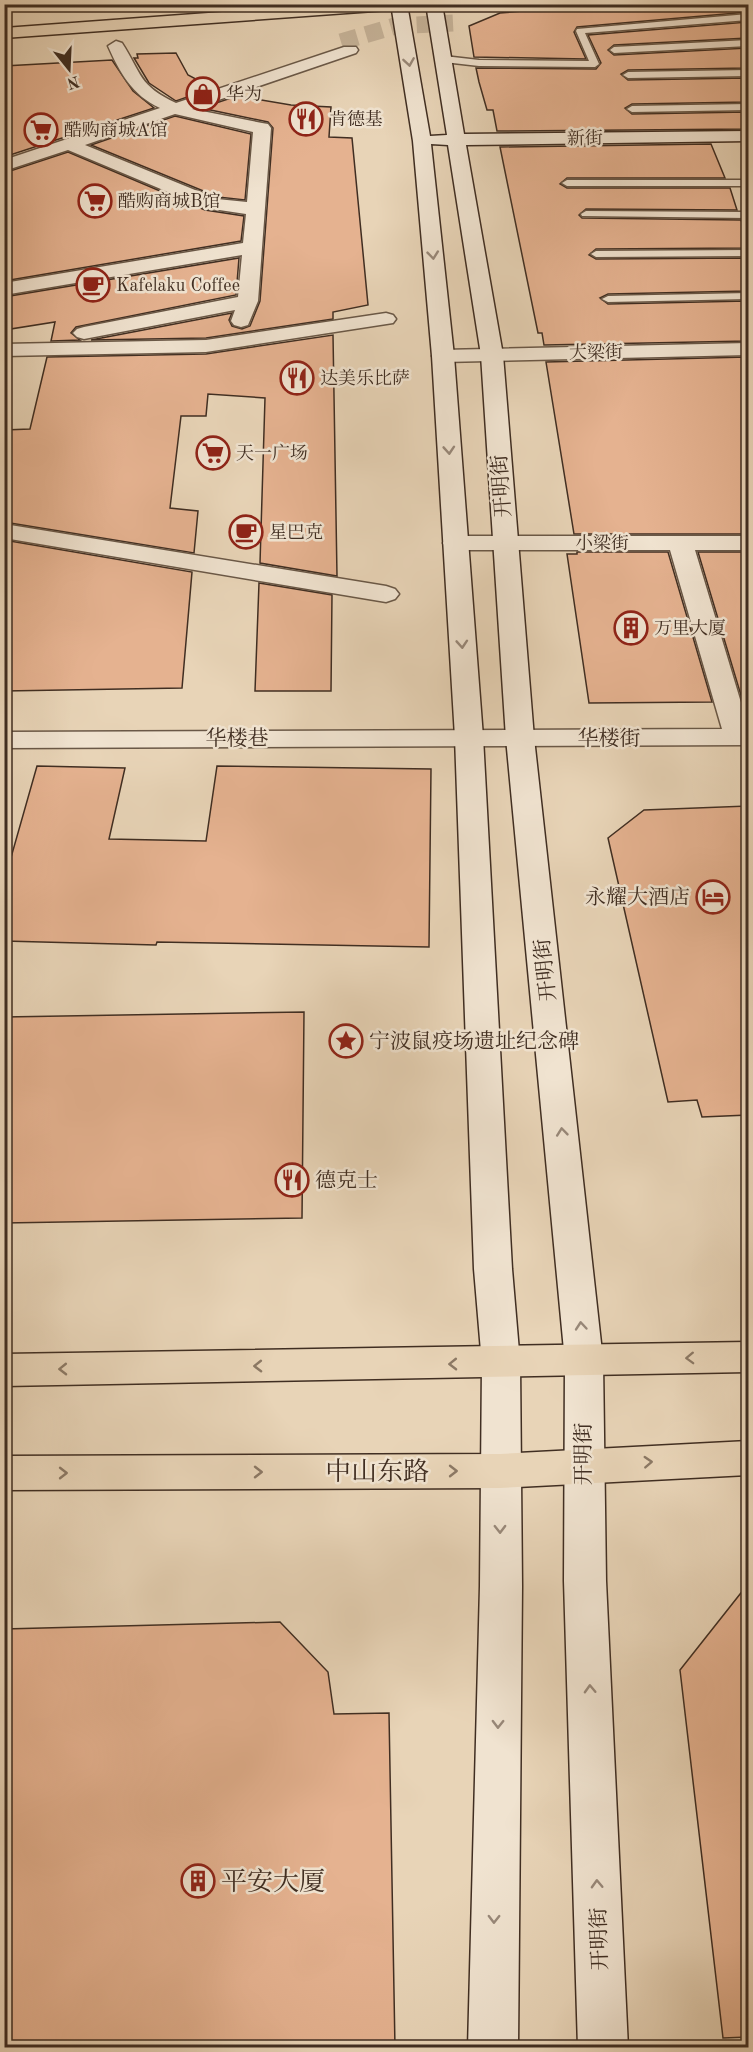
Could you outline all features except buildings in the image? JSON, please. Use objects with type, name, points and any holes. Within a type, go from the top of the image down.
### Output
[{"type":"main road","points":[[4,21],[254,4]]},
{"type":"main road","points":[[4,33],[400,5]]},
{"type":"main road","points":[[4,1370],[748,1357]]},
{"type":"main road","name":"中山东路","points":[[4,1473],[500,1471],[748,1458]]},
{"type":"street","name":"开明街","points":[[434,4],[492,355],[520,738],[584,1360],[583,1466],[603,2048]]},
{"type":"street","points":[[400,5],[422,141],[443,356],[469,737],[493,1269],[501,1363],[501,1586],[493,2048]]},
{"type":"street","points":[[116,46],[133,80],[151,96],[175,109],[223,122],[262,128],[248,301],[234,342]]},
{"type":"street","points":[[4,166],[350,50]]},
{"type":"street","name":"新街","points":[[422,141],[748,136]]},
{"type":"street","points":[[68,144],[213,204],[255,209]]},
{"type":"street","points":[[4,289],[252,247]]},
{"type":"street","points":[[4,349],[248,301]]},
{"type":"street","points":[[4,349],[206,346],[386,319]]},
{"type":"street","name":"大梁街","points":[[443,356],[748,349]]},
{"type":"street","points":[[4,531],[386,594]]},
{"type":"street","name":"小梁街","points":[[455,543],[748,543]]},
{"type":"street","points":[[680,543],[743,737]]},
{"type":"street","name":"华楼街","points":[[469,737],[743,737]]},
{"type":"street","name":"华楼巷","points":[[4,740],[469,737]]},
{"type":"lane","points":[[444,59],[479,63],[595,64],[580,31],[748,17]]},
{"type":"lane","points":[[614,50],[748,43]]},
{"type":"lane","points":[[628,75],[748,73]]},
{"type":"lane","points":[[632,109],[748,106]]},
{"type":"lane","points":[[567,183],[743,203]]},
{"type":"lane","points":[[743,203],[748,183]]},
{"type":"lane","points":[[586,214],[743,203]]},
{"type":"lane","points":[[596,254],[748,252]]},
{"type":"lane","points":[[608,299],[748,296]]},
{"type":"tunnel","points":[[341,42],[395,26],[453,23]]},
{"type":"place","name":"华为","points":[[203,94]]},
{"type":"place","name":"肯德基","points":[[306,119]]},
{"type":"place","name":"酷购商城A馆","points":[[41,130]]},
{"type":"place","name":"酷购商城B馆","points":[[95,201]]},
{"type":"place","name":"Kafelaku Coffee","points":[[93,285]]},
{"type":"place","name":"达美乐比萨","points":[[297,378]]},
{"type":"place","name":"天一广场","points":[[213,453]]},
{"type":"place","name":"星巴克","points":[[246,532]]},
{"type":"place","name":"万里大厦","points":[[631,628]]},
{"type":"place","name":"永耀大酒店","points":[[713,897]]},
{"type":"place","name":"宁波鼠疫场遗址纪念碑","points":[[346,1041]]},
{"type":"place","name":"德克士","points":[[292,1180]]},
{"type":"place","name":"平安大厦","points":[[198,1881]]}]
